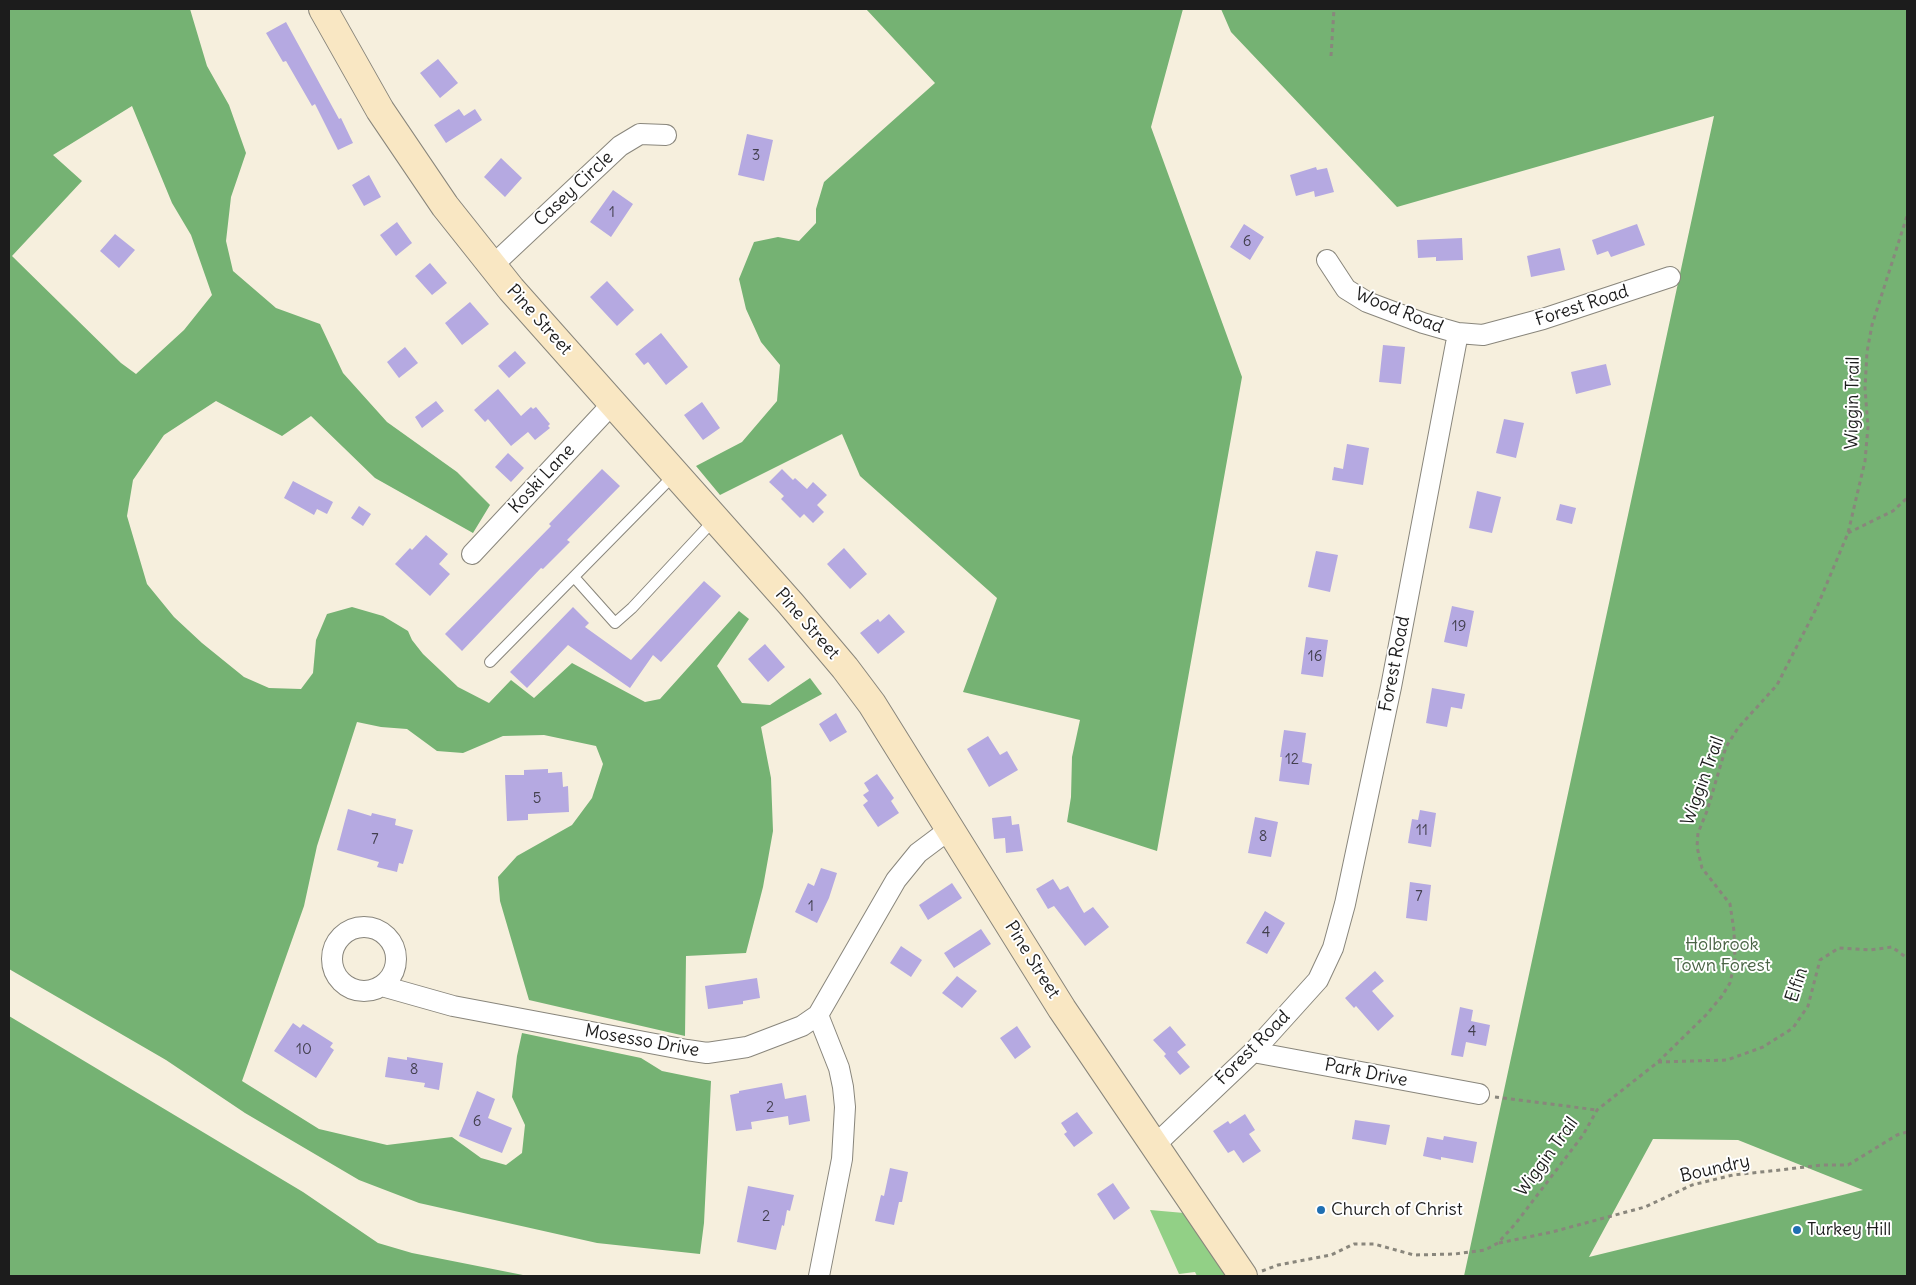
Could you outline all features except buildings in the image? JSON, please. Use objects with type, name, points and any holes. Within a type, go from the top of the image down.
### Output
[{"type":"main road","name":"Pine Street","points":[[323,9],[380,110],[428,183],[510,289],[613,403],[845,668],[889,729],[1062,1009],[1155,1145],[1249,1275]]},
{"type":"street","name":"Casey Circle","points":[[492,266],[620,146],[640,134],[666,135]]},
{"type":"street","name":"Wood Road","points":[[1327,260],[1346,289],[1367,302],[1423,323],[1458,333]]},
{"type":"street","name":"Forest Road","points":[[1155,1145],[1253,1052],[1318,980],[1333,948],[1345,904],[1390,687],[1458,333],[1483,335],[1543,319],[1670,277]]},
{"type":"street","name":"Koski Lane","points":[[472,554],[613,403]]},
{"type":"street","name":"Mosesso Drive","points":[[382,986],[453,1006],[707,1053],[747,1047],[802,1026],[818,1015],[896,880],[918,853],[950,829]]},
{"type":"street","points":[[818,1015],[839,1068],[845,1107],[842,1159],[819,1276]]},
{"type":"street","name":"Park Drive","points":[[1253,1052],[1479,1094]]},
{"type":"lane","points":[[490,662],[675,474]]},
{"type":"lane","points":[[574,577],[615,623],[632,608],[715,519]]},
{"type":"path","points":[[1331,56],[1334,9]]},
{"type":"path","name":"Wiggin Trail","points":[[1249,1275],[1278,1265],[1331,1255],[1354,1244],[1374,1244],[1414,1255],[1455,1254],[1485,1250],[1498,1243],[1516,1223],[1583,1134],[1597,1110],[1658,1062],[1706,1015],[1722,996],[1730,983],[1735,960],[1734,930],[1730,904],[1702,868],[1697,847],[1698,833],[1710,803],[1726,747],[1738,728],[1777,685],[1817,607],[1848,533],[1865,461],[1868,427],[1865,388],[1868,343],[1907,216]]},
{"type":"path","points":[[1848,533],[1893,511],[1907,498]]},
{"type":"path","name":"Elfin","points":[[1658,1062],[1727,1060],[1763,1047],[1793,1028],[1808,1006],[1820,960],[1839,948],[1870,950],[1892,947],[1907,958]]},
{"type":"path","points":[[1479,1094],[1518,1101],[1597,1110]]},
{"type":"path","name":"Boundry","points":[[1498,1243],[1552,1232],[1645,1207],[1692,1185],[1725,1177],[1822,1165],[1848,1165],[1897,1135],[1907,1132]]},
{"type":"green space","points":[[9,9],[190,9],[207,66],[229,105],[246,153],[231,197],[226,241],[233,271],[276,308],[320,324],[343,373],[387,422],[457,472],[490,505],[473,533],[375,478],[311,416],[282,436],[216,401],[164,435],[133,480],[127,516],[147,584],[174,617],[202,643],[244,677],[269,688],[301,689],[313,673],[316,640],[327,614],[352,607],[383,616],[408,631],[412,640],[423,654],[458,687],[489,703],[511,680],[534,698],[572,663],[645,702],[660,699],[739,611],[749,619],[717,666],[742,703],[770,705],[810,678],[822,694],[761,727],[771,778],[773,831],[763,887],[746,953],[686,956],[685,1036],[529,1000],[500,901],[498,877],[517,856],[572,825],[592,798],[603,764],[596,746],[544,735],[503,736],[463,753],[437,751],[407,729],[381,727],[357,722],[317,846],[304,906],[242,1081],[319,1129],[387,1145],[452,1137],[481,1158],[506,1165],[522,1153],[525,1125],[512,1097],[522,1033],[641,1058],[662,1071],[711,1081],[704,1223],[700,1254],[597,1243],[419,1203],[359,1180],[245,1113],[166,1060],[9,969]],"holes":[[[132,106],[172,203],[191,235],[212,295],[184,330],[136,374],[121,363],[12,256],[82,181],[53,155]]]},
{"type":"green space","points":[[866,9],[1183,9],[1151,127],[1242,377],[1157,851],[1067,822],[1071,797],[1072,757],[1080,720],[963,692],[997,598],[860,476],[842,434],[720,495],[696,466],[742,442],[777,401],[780,365],[761,342],[746,309],[739,279],[754,242],[778,237],[799,241],[816,223],[816,209],[824,182],[935,83]]},
{"type":"green space","name":"Holbrook Town Forest","points":[[1221,9],[1907,9],[1907,1276],[1464,1276],[1714,116],[1397,207],[1231,32]],"holes":[[[1653,1139],[1738,1140],[1863,1190],[1589,1257]]]},
{"type":"green space","points":[[9,1016],[303,1192],[378,1243],[412,1253],[528,1276],[9,1276]]},
{"type":"green space","points":[[1150,1210],[1184,1213],[1228,1276],[1197,1276],[1195,1272],[1179,1274]]},
{"type":"place","name":"Church of Christ","points":[[1321,1210]]},
{"type":"place","name":"Turkey Hill","points":[[1797,1230]]}]
